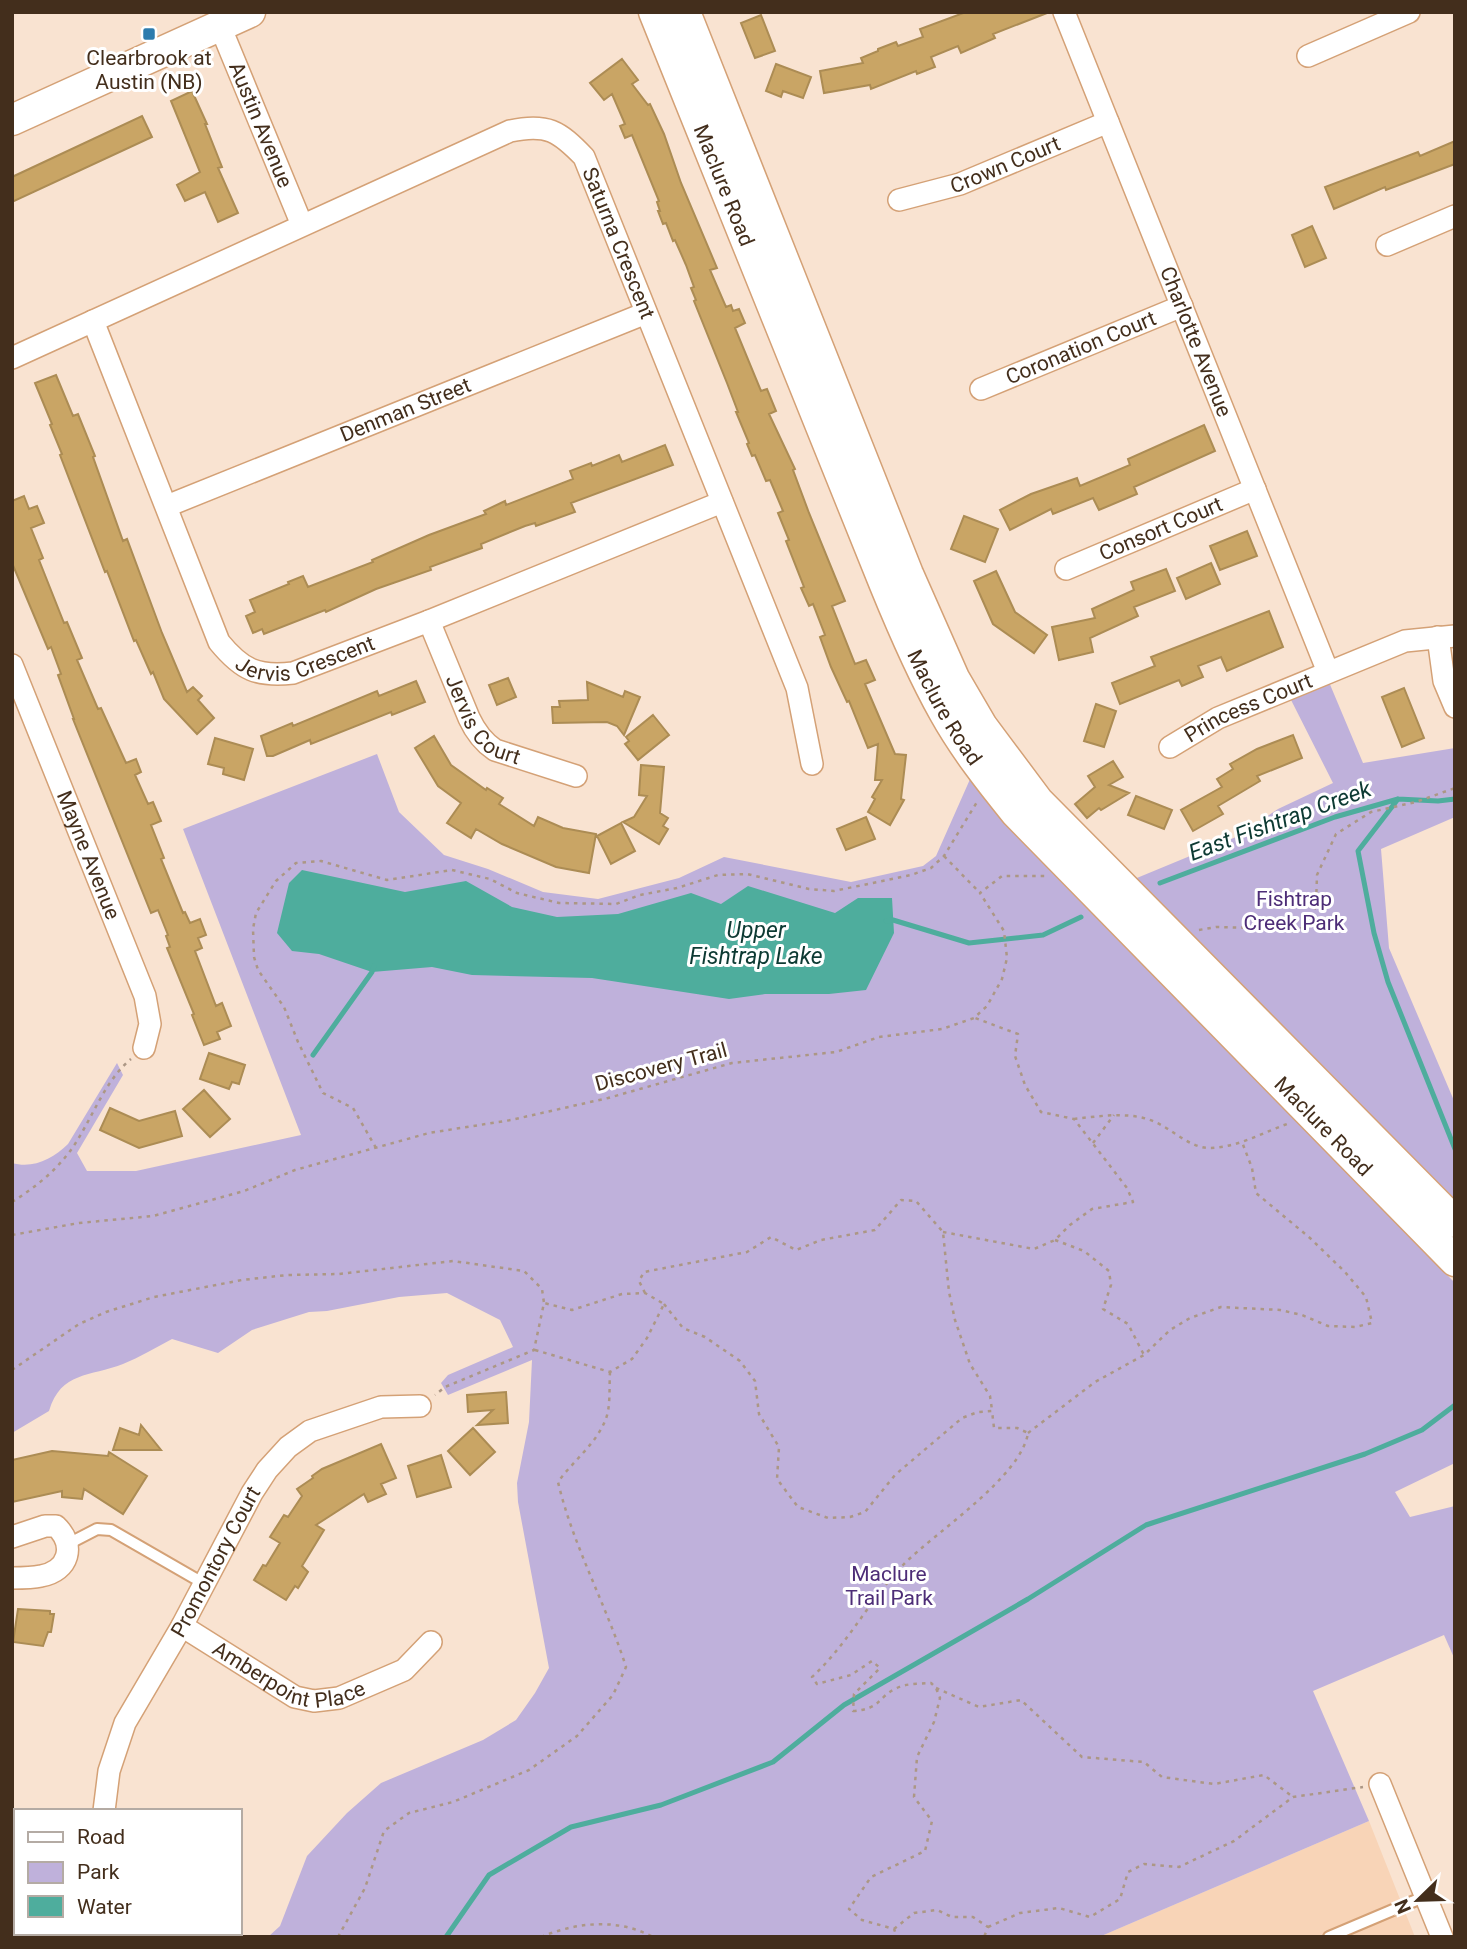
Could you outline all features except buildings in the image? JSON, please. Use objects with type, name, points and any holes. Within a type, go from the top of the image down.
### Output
[{"type":"main road","name":"Maclure Road","points":[[654,12],[913,652],[944,714],[990,781],[1016,813],[1455,1261]]},
{"type":"main road","name":"Maclure Road","points":[[685,12],[908,574],[954,678],[982,726],[1038,801],[1455,1222]]},
{"type":"main road","points":[[12,120],[232,18]]},
{"type":"street","name":"Charlotte Avenue","points":[[1064,12],[1328,672]]},
{"type":"street","points":[[1308,56],[1409,12]]},
{"type":"street","name":"Austin Avenue","points":[[232,18],[302,225]]},
{"type":"street","name":"Crown Court","points":[[900,200],[960,184],[1108,122]]},
{"type":"street","name":"Saturna Crescent","points":[[12,358],[510,131],[530,127],[546,128],[564,137],[584,157],[797,688],[812,764]]},
{"type":"street","points":[[1387,245],[1455,216]]},
{"type":"street","name":"Coronation Court","points":[[981,389],[1182,306]]},
{"type":"street","name":"Denman Street","points":[[167,506],[646,313]]},
{"type":"street","name":"Jervis Crescent","points":[[93,321],[219,642],[232,658],[246,668],[272,676],[293,673],[429,621],[722,502]]},
{"type":"street","name":"Consort Court","points":[[1066,569],[1255,489]]},
{"type":"street","name":"Jervis Court","points":[[429,621],[469,718],[487,745],[576,776]]},
{"type":"street","points":[[1446,636],[1444,681],[1455,707]]},
{"type":"street","name":"Princess Court","points":[[1170,747],[1218,718],[1405,641],[1446,636]]},
{"type":"street","name":"Mayne Avenue","points":[[12,666],[145,996],[150,1024],[145,1048]]},
{"type":"street","name":"Promontory Court","points":[[104,1809],[109,1771],[125,1723],[182,1626],[252,1493],[267,1470],[288,1447],[310,1431],[381,1407],[420,1406]]},
{"type":"street","points":[[12,1538],[45,1526],[56,1526],[64,1534],[68,1544],[68,1555],[53,1572],[42,1576],[12,1578]]},
{"type":"street","name":"Amberpoint Place","points":[[182,1626],[295,1697],[314,1701],[339,1699],[404,1670],[431,1642]]},
{"type":"street","points":[[1380,1784],[1442,1937]]},
{"type":"lane","points":[[68,1544],[97,1529],[111,1530],[203,1583]]},
{"type":"lane","points":[[1329,1937],[1426,1896]]},
{"type":"path","points":[[376,1148],[353,1108],[323,1093],[284,1007],[258,970],[254,957],[253,929],[256,913],[276,881],[296,863],[321,861],[387,880],[452,870],[490,878],[517,893],[559,903],[616,904],[718,875],[747,874],[809,889],[834,891],[911,875],[931,868],[944,856],[990,781]]},
{"type":"path","points":[[1216,927],[1300,929],[1311,922],[1316,905],[1317,876],[1336,834],[1371,812],[1416,802],[1455,788]]},
{"type":"path","name":"Discovery Trail","points":[[12,1235],[79,1223],[153,1216],[244,1191],[295,1170],[429,1133],[511,1120],[608,1098],[732,1063],[836,1052],[879,1037],[942,1029],[974,1018],[987,1006],[1002,979],[1007,958],[1004,931],[980,893],[944,856]]},
{"type":"path","points":[[980,893],[1002,876],[1052,877]]},
{"type":"path","points":[[974,1018],[1018,1034],[1015,1056],[1025,1085],[1041,1112],[1074,1119],[1114,1115],[1154,1121],[1207,1149],[1242,1142],[1289,1123]]},
{"type":"path","points":[[12,1202],[42,1182],[72,1149],[123,1065],[145,1048]]},
{"type":"path","points":[[1093,1143],[1114,1115]]},
{"type":"path","points":[[943,1231],[1034,1249],[1055,1240],[1092,1209],[1133,1202],[1128,1188],[1074,1119]]},
{"type":"path","points":[[1242,1142],[1252,1168],[1256,1194],[1310,1238],[1345,1272],[1366,1297],[1372,1323],[1355,1327],[1328,1326],[1302,1315],[1280,1310],[1221,1307],[1190,1318],[1170,1330],[1144,1355],[1095,1381],[1028,1433],[1027,1443],[1016,1460],[985,1495],[935,1535],[902,1567],[832,1659],[812,1677],[817,1684],[851,1675],[872,1661],[880,1668],[854,1694],[853,1711],[865,1710],[879,1704],[894,1689],[904,1685],[931,1683],[936,1688],[979,1707],[1021,1700],[1082,1757],[1144,1762],[1162,1777],[1214,1784],[1264,1775],[1293,1797]]},
{"type":"path","points":[[645,1293],[639,1281],[644,1272],[747,1252],[771,1237],[796,1250],[821,1241],[875,1230],[901,1200],[916,1200],[943,1231],[949,1292],[955,1320],[970,1364],[990,1396],[994,1428],[1017,1428],[1028,1433]]},
{"type":"path","points":[[1055,1240],[1084,1251],[1109,1271],[1111,1285],[1103,1309],[1128,1324],[1144,1355]]},
{"type":"path","points":[[12,1370],[79,1324],[106,1312],[154,1297],[242,1280],[286,1275],[339,1274],[453,1261],[524,1271],[542,1289],[544,1303],[534,1350]]},
{"type":"path","points":[[544,1303],[572,1310],[622,1294],[645,1293],[664,1304],[683,1328],[705,1337],[740,1361],[755,1381],[759,1414],[779,1447],[777,1479],[798,1507],[828,1518],[850,1517],[865,1512],[895,1475],[962,1418],[978,1412],[992,1411]]},
{"type":"path","points":[[420,1406],[445,1387],[534,1350],[610,1372],[632,1359],[647,1338],[664,1304]]},
{"type":"path","points":[[338,1937],[365,1888],[384,1831],[409,1813],[453,1802],[529,1770],[577,1736],[613,1695],[626,1667],[614,1628],[597,1595],[565,1511],[558,1482],[572,1463],[588,1449],[606,1420],[610,1372]]},
{"type":"path","points":[[894,1929],[862,1920],[849,1909],[871,1877],[925,1851],[932,1821],[914,1797],[917,1757],[934,1722],[940,1698],[936,1688]]},
{"type":"path","points":[[984,1937],[988,1927],[1020,1913],[1059,1909],[1090,1917],[1120,1899],[1128,1872],[1143,1864],[1179,1867],[1234,1841],[1293,1797],[1380,1784]]},
{"type":"path","points":[[894,1929],[914,1913],[937,1910],[952,1917],[973,1917],[988,1927]]},
{"type":"path","points":[[541,1937],[563,1928],[592,1924],[631,1927],[653,1937]]},
{"type":"path","points":[[894,1929],[897,1937]]},
{"type":"shaded area","points":[[1369,1821],[1415,1937],[1099,1937]]},
{"type":"green space","name":"Fishtrap Creek Park","points":[[1326,675],[1363,763],[1455,748],[1455,817],[1381,849],[1389,948],[1455,1103],[1455,1199],[1132,880],[1236,837],[1278,809],[1333,783],[1287,692]]},
{"type":"green space","name":"Maclure Trail Park","points":[[377,754],[399,812],[444,855],[488,869],[543,892],[598,899],[679,878],[724,857],[851,882],[923,866],[936,856],[971,777],[1226,1048],[1455,1283],[1455,1463],[1395,1492],[1410,1517],[1455,1506],[1455,1660],[1444,1635],[1313,1691],[1369,1821],[1099,1937],[268,1937],[280,1926],[307,1856],[347,1813],[381,1783],[483,1740],[516,1720],[549,1668],[518,1502],[517,1483],[529,1422],[532,1360],[448,1395],[441,1383],[448,1375],[513,1347],[500,1320],[447,1293],[399,1297],[309,1312],[252,1330],[218,1353],[172,1339],[123,1364],[69,1382],[54,1398],[49,1411],[12,1433],[12,1163],[35,1164],[56,1154],[68,1144],[117,1063],[123,1075],[77,1153],[87,1171],[136,1171],[301,1135],[183,829]]},
{"type":"water","name":"Upper Fishtrap Lake","points":[[302,870],[405,892],[466,881],[512,907],[557,917],[618,914],[691,893],[721,904],[748,886],[835,913],[858,898],[892,898],[894,933],[866,990],[829,994],[765,994],[729,999],[592,978],[472,975],[432,967],[372,972],[319,954],[292,951],[277,933],[289,883]]},
{"type":"waterway","points":[[1398,799],[1358,851],[1374,933],[1388,982],[1455,1149]]},
{"type":"waterway","name":"East Fishtrap Creek","points":[[1160,883],[1335,817],[1398,799],[1455,799]]},
{"type":"waterway","name":"East Fishtrap Creek","points":[[886,921],[893,920],[969,943],[1043,935],[1081,917]]},
{"type":"waterway","points":[[313,1055],[374,966]]},
{"type":"waterway","points":[[446,1937],[489,1875],[571,1827],[661,1805],[773,1762],[844,1705],[1028,1599],[1146,1525],[1365,1454],[1422,1430],[1455,1405]]},
{"type":"place","name":"Clearbrook at Austin (NB)","points":[[149,34]]}]
